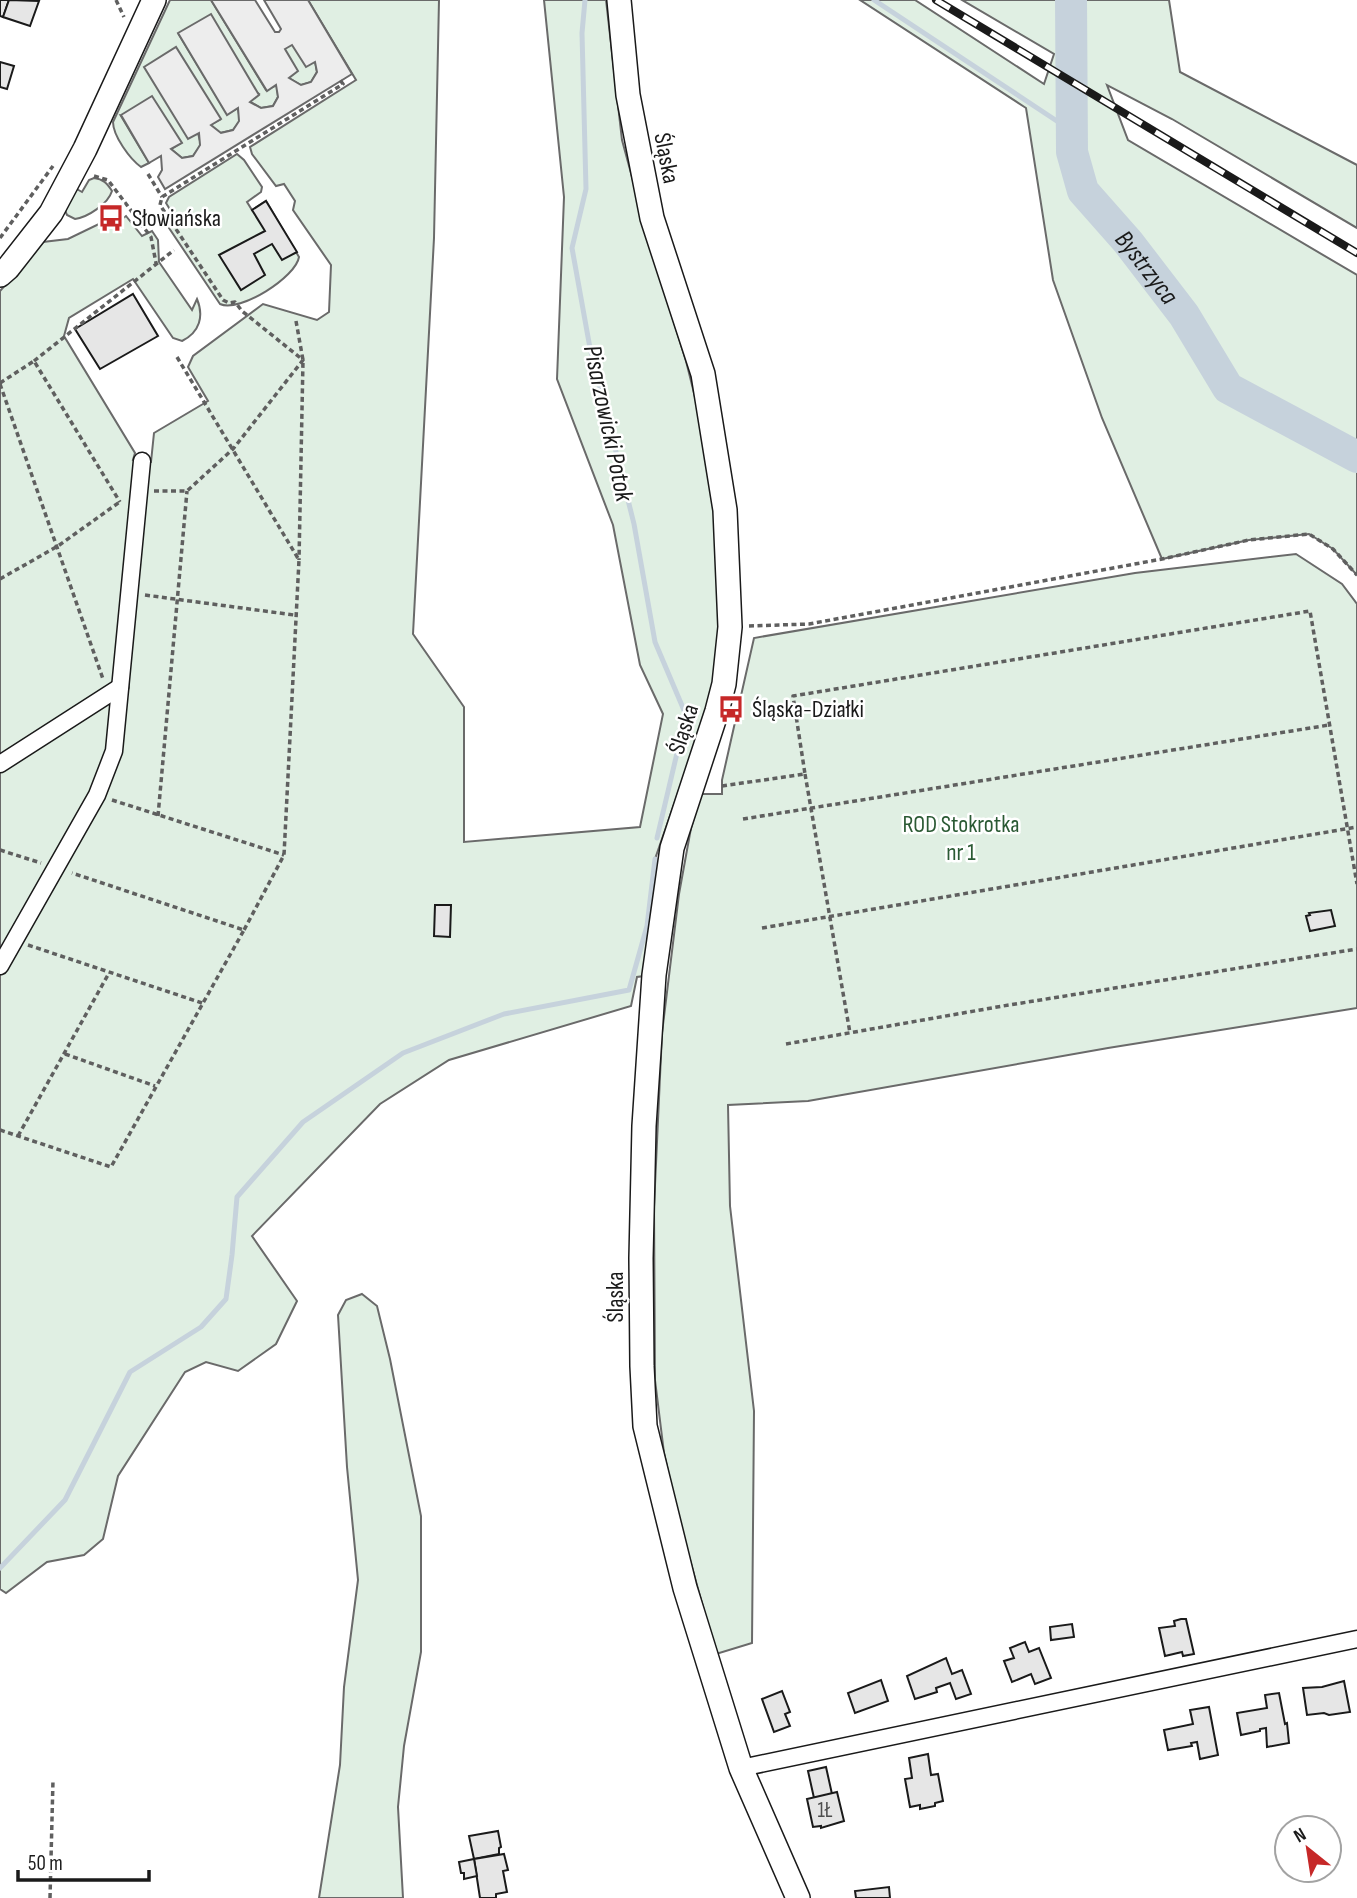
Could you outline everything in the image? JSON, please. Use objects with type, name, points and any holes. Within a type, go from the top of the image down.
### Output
[{"type":"street","points":[[0,275],[51,213],[85,149],[154,0]]},
{"type":"street","name":"Śląska","points":[[619,0],[628,96],[652,218],[703,374],[725,510],[730,627],[724,684],[717,711],[672,848],[654,975],[644,1126],[641,1258],[645,1426],[685,1588],[741,1768],[798,1898]]},
{"type":"street","points":[[0,965],[97,795],[114,751],[114,691],[129,593],[142,461]]},
{"type":"street","points":[[0,764],[114,691]]},
{"type":"street","points":[[741,1768],[1357,1639]]},
{"type":"path","points":[[303,360],[242,311],[235,302],[223,300],[160,205],[162,197],[343,84],[340,79]]},
{"type":"path","points":[[0,238],[51,167],[61,161],[0,244]]},
{"type":"path","points":[[148,174],[162,197]]},
{"type":"path","points":[[88,177],[101,176],[108,180],[150,237],[156,263]]},
{"type":"path","points":[[114,691],[0,384],[34,361],[174,250]]},
{"type":"path","points":[[0,1130],[111,1167],[284,855],[299,560],[303,360],[296,321]]},
{"type":"path","points":[[177,357],[299,560]]},
{"type":"path","points":[[158,816],[187,491],[233,449],[303,360]]},
{"type":"path","points":[[34,361],[120,502]]},
{"type":"path","points":[[0,579],[58,546],[139,490],[187,491]]},
{"type":"path","points":[[730,627],[809,624],[1162,559],[1249,540],[1309,534],[1333,548],[1357,575]]},
{"type":"path","points":[[129,593],[295,615]]},
{"type":"path","points":[[850,1033],[793,696],[1310,611],[1357,884]]},
{"type":"path","points":[[743,819],[1329,724]]},
{"type":"path","points":[[722,786],[805,774]]},
{"type":"path","points":[[97,795],[284,855]]},
{"type":"path","points":[[762,928],[1357,827]]},
{"type":"path","points":[[0,850],[244,930]]},
{"type":"path","points":[[14,940],[202,1003]]},
{"type":"path","points":[[786,1044],[1357,949]]},
{"type":"path","points":[[18,1136],[109,972]]},
{"type":"path","points":[[65,1054],[156,1086]]},
{"type":"path","points":[[50,1898],[53,1780]]},
{"type":"green space","points":[[170,0],[211,0],[266,90],[277,85],[278,97],[273,106],[261,108],[249,101],[259,94],[178,33],[227,114],[238,108],[240,121],[233,130],[220,133],[210,125],[187,138],[198,133],[201,145],[193,156],[182,158],[171,149],[181,143],[121,116],[149,163],[141,167],[123,147],[113,122]]},
{"type":"green space","points":[[308,0],[439,0],[434,238],[413,634],[464,707],[464,842],[640,827],[663,714],[640,665],[613,525],[557,379],[564,197],[544,0],[606,0],[622,140],[686,361],[705,437],[716,531],[720,634],[714,690],[655,859],[644,976],[637,977],[631,1006],[449,1060],[380,1104],[252,1236],[297,1301],[276,1344],[238,1371],[206,1362],[185,1372],[118,1476],[103,1539],[84,1555],[47,1562],[6,1593],[0,1589],[0,291],[43,242],[68,239],[103,222],[112,221],[115,224],[126,216],[142,236],[152,231],[158,240],[159,262],[192,310],[197,299],[200,317],[193,333],[182,341],[173,338],[133,279],[69,318],[64,336],[135,453],[133,460],[151,462],[154,433],[208,401],[188,367],[193,356],[263,304],[317,320],[329,312],[331,265],[293,210],[295,201],[284,184],[276,186],[252,154],[250,147],[356,80]]},
{"type":"green space","points":[[860,0],[915,0],[1044,84],[1054,54],[962,0],[1169,0],[1180,72],[1357,165],[1357,228],[1172,119],[1107,85],[1128,140],[1357,275],[1357,575],[1333,549],[1309,534],[1249,540],[1162,559],[1102,418],[1053,280],[1026,108]]},
{"type":"green space","points":[[288,45],[315,61],[317,72],[311,82],[301,85],[289,78],[285,49]]},
{"type":"green space","points":[[237,154],[262,187],[261,192],[247,202],[252,210],[266,201],[299,257],[296,265],[278,283],[253,298],[229,305],[220,304],[165,222],[174,216],[166,203],[169,197]]},
{"type":"green space","points":[[100,179],[112,191],[110,196],[97,209],[80,218],[67,215],[64,208],[75,188],[82,192],[89,180]]},
{"type":"green space","name":"ROD Stokrotka nr 1","points":[[1296,554],[1342,584],[1357,604],[1357,1008],[1108,1048],[808,1101],[728,1105],[730,1206],[754,1411],[752,1643],[716,1654],[677,1513],[664,1453],[655,1380],[654,1207],[662,1033],[679,894],[691,828],[701,794],[722,794],[722,780],[754,638],[1135,573]]},
{"type":"green space","points":[[362,1294],[377,1306],[421,1516],[421,1652],[404,1746],[398,1807],[403,1898],[319,1898],[340,1765],[344,1687],[358,1580],[347,1467],[338,1315],[346,1300]]},
{"type":"shaded area","points":[[211,0],[255,0],[275,32],[279,32],[281,29],[264,0],[308,0],[352,74],[165,189],[158,177],[162,170],[161,156],[149,163],[121,115],[152,96],[182,143],[171,149],[182,158],[193,156],[200,145],[199,133],[188,139],[144,67],[176,47],[221,119],[211,125],[221,133],[233,130],[239,121],[238,108],[227,115],[178,33],[211,14],[259,95],[250,102],[261,108],[273,106],[278,97],[276,85],[267,91]],"holes":[[[292,45],[306,67],[315,62],[317,72],[311,82],[301,85],[289,78],[298,71],[285,49]]]},
{"type":"building","points":[[0,0],[9,0],[3,17],[0,16]]},
{"type":"building","points":[[9,0],[39,1],[30,26],[3,17]]},
{"type":"building","points":[[0,62],[14,66],[7,89],[0,87]]},
{"type":"building","points":[[266,201],[297,252],[282,260],[272,244],[254,254],[265,275],[241,290],[219,255],[265,231],[252,210]]},
{"type":"building","points":[[133,294],[158,336],[100,369],[75,329]]},
{"type":"building","points":[[435,905],[451,905],[450,937],[434,936]]},
{"type":"building","points":[[1331,910],[1335,926],[1310,931],[1306,916],[1310,915],[1309,913]]},
{"type":"building","points":[[1186,1619],[1194,1654],[1183,1656],[1182,1652],[1165,1656],[1159,1628],[1175,1626],[1174,1621]]},
{"type":"building","points":[[1072,1624],[1074,1637],[1051,1640],[1050,1627]]},
{"type":"building","points":[[1025,1642],[1029,1652],[1039,1648],[1051,1678],[1035,1684],[1031,1674],[1012,1682],[1004,1661],[1014,1658],[1010,1648]]},
{"type":"building","points":[[946,1658],[952,1674],[962,1670],[971,1694],[956,1699],[950,1683],[936,1688],[937,1692],[915,1699],[907,1676]]},
{"type":"building","points":[[881,1680],[888,1701],[855,1713],[848,1693]]},
{"type":"building","points":[[1344,1681],[1350,1712],[1307,1715],[1303,1688],[1322,1687]]},
{"type":"building","points":[[782,1691],[790,1712],[785,1714],[790,1726],[774,1732],[762,1699]]},
{"type":"building","points":[[1279,1693],[1289,1743],[1267,1747],[1266,1728],[1241,1735],[1237,1713],[1267,1708],[1265,1695]]},
{"type":"building","points":[[1209,1707],[1218,1755],[1200,1759],[1197,1742],[1191,1743],[1192,1746],[1168,1750],[1164,1730],[1193,1724],[1190,1710]]},
{"type":"building","points":[[928,1754],[931,1775],[938,1774],[943,1801],[920,1809],[920,1805],[910,1807],[905,1779],[912,1778],[909,1758]]},
{"type":"building","points":[[826,1767],[832,1794],[814,1798],[808,1771]]},
{"type":"building","points":[[837,1792],[844,1821],[821,1828],[813,1827],[807,1799]]},
{"type":"building","points":[[498,1831],[501,1847],[499,1854],[474,1859],[469,1836]]},
{"type":"building","points":[[504,1854],[508,1870],[503,1871],[507,1892],[496,1894],[496,1898],[480,1898],[474,1859]]},
{"type":"building","points":[[474,1859],[477,1876],[464,1879],[459,1862]]},
{"type":"building","points":[[889,1887],[890,1898],[856,1898],[855,1891]]},
{"type":"waterway","name":"Pisarzowicki Potok","points":[[585,0],[582,33],[586,189],[572,248],[590,348],[634,524],[655,642],[686,715],[657,838]]},
{"type":"waterway","name":"Pisarzowicki Potok","points":[[874,0],[1072,131]]},
{"type":"waterway","name":"Bystrzyca","points":[[1071,0],[1072,152],[1083,191],[1128,242],[1184,315],[1228,388],[1357,457]]},
{"type":"waterway","name":"Pisarzowicki Potok","points":[[0,1568],[65,1500],[130,1372],[201,1327],[226,1299],[237,1197],[303,1122],[403,1053],[504,1014],[629,990],[647,926],[655,859]]},
{"type":"railway","points":[[936,0],[1357,253]]},
{"type":"place","name":"Słowiańska","points":[[111,218]]},
{"type":"place","name":"Śląska-Działki","points":[[731,709]]}]
